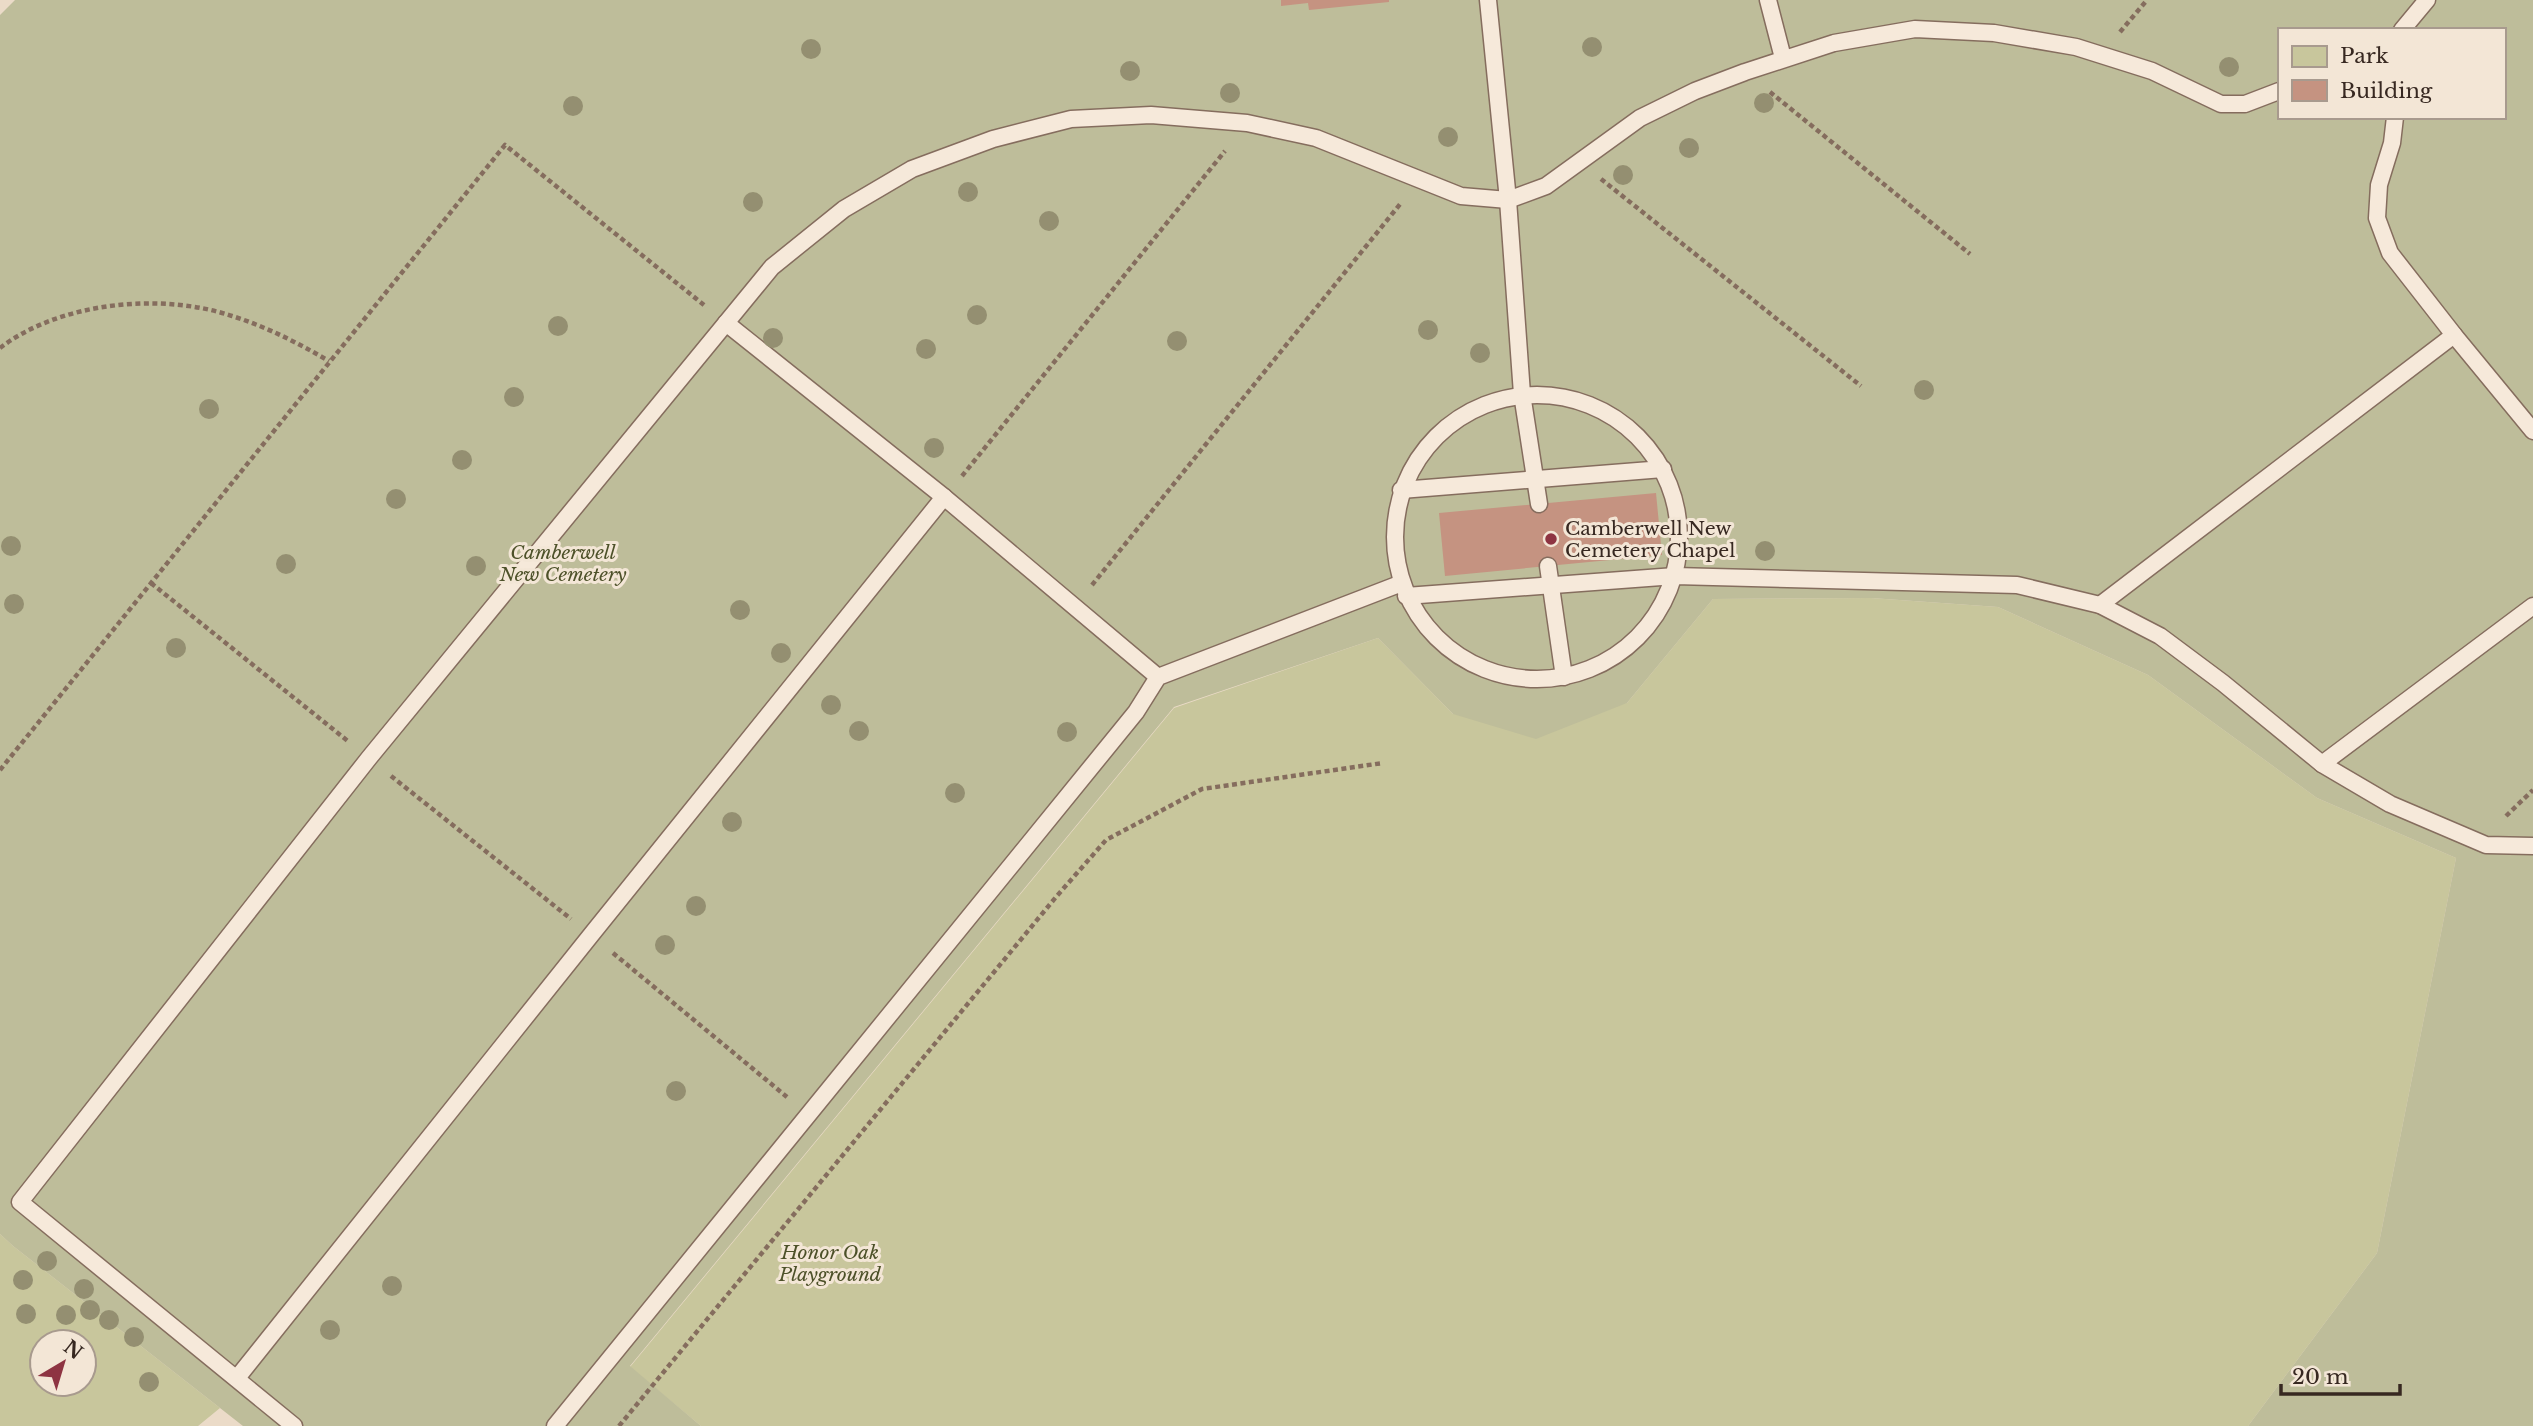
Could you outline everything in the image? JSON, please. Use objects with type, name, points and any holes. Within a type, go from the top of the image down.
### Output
[{"type":"lane","points":[[1488,0],[1508,200],[1522,394],[1539,503]]},
{"type":"lane","points":[[1768,0],[1783,58]]},
{"type":"lane","points":[[2404,28],[2427,0]]},
{"type":"lane","points":[[294,1426],[20,1202],[369,758],[772,267],[844,209],[912,169],[993,139],[1071,119],[1151,115],[1247,123],[1316,138],[1461,195],[1508,200],[1546,186],[1640,118],[1695,91],[1783,58],[1834,43],[1915,29],[1994,33],[2076,47],[2152,71],[2221,104],[2245,104],[2278,91]]},
{"type":"lane","points":[[2395,119],[2392,143],[2379,184],[2377,218],[2390,253],[2533,431]]},
{"type":"lane","points":[[726,323],[944,497],[1158,677]]},
{"type":"lane","points":[[2100,606],[2454,335]]},
{"type":"lane","points":[[1522,394],[1565,396],[1604,410],[1638,436],[1663,469],[1676,503],[1680,540],[1675,576],[1659,612],[1633,642],[1601,665],[1564,677],[1525,680],[1488,671],[1455,653],[1426,628],[1404,589],[1394,553],[1394,521],[1401,490],[1420,454],[1448,424],[1483,403],[1522,394]]},
{"type":"lane","points":[[1401,490],[1663,469]]},
{"type":"lane","points":[[237,1378],[944,497]]},
{"type":"lane","points":[[1548,566],[1564,677]]},
{"type":"lane","points":[[555,1426],[1136,712],[1158,677],[1404,589],[1550,585],[1675,576],[2017,584],[2100,606],[2160,636],[2223,683],[2322,764],[2390,804],[2486,845],[2533,846]]},
{"type":"lane","points":[[2322,764],[2533,606]]},
{"type":"path","points":[[2101,54],[2147,0]]},
{"type":"path","points":[[1745,72],[1970,254]]},
{"type":"path","points":[[944,497],[1247,123]]},
{"type":"path","points":[[0,770],[505,145],[726,323]]},
{"type":"path","points":[[1579,162],[1861,386]]},
{"type":"path","points":[[1075,607],[1419,180]]},
{"type":"path","points":[[0,348],[55,318],[116,305],[170,304],[230,315],[286,337],[329,361]]},
{"type":"path","points":[[150,583],[591,935],[809,1115]]},
{"type":"path","points":[[619,1426],[1106,840],[1202,789],[1384,763]]},
{"type":"green space","name":"Camberwell New Cemetery","points":[[15,0],[2533,0],[2533,1426],[2248,1426],[2377,1253],[2456,858],[2317,798],[2148,675],[1998,607],[1871,598],[1713,599],[1627,703],[1536,739],[1453,714],[1378,638],[1174,707],[630,1366],[701,1426],[243,1426],[0,1234],[0,15]]},
{"type":"green space","name":"Honor Oak Playground","points":[[1871,598],[1998,607],[2148,675],[2317,798],[2456,858],[2377,1253],[2248,1426],[701,1426],[630,1367],[1174,708],[1378,638],[1453,714],[1627,703],[1713,599]]},
{"type":"green space","points":[[0,1234],[220,1408],[198,1426],[0,1426]]},
{"type":"building","points":[[1281,0],[1389,2],[1309,10],[1308,3],[1281,6]]},
{"type":"building","name":"Camberwell New Cemetery Chapel","points":[[1656,493],[1662,555],[1445,576],[1439,513]]},
{"type":"place","name":"Camberwell New Cemetery Chapel","points":[[1551,539]]}]
